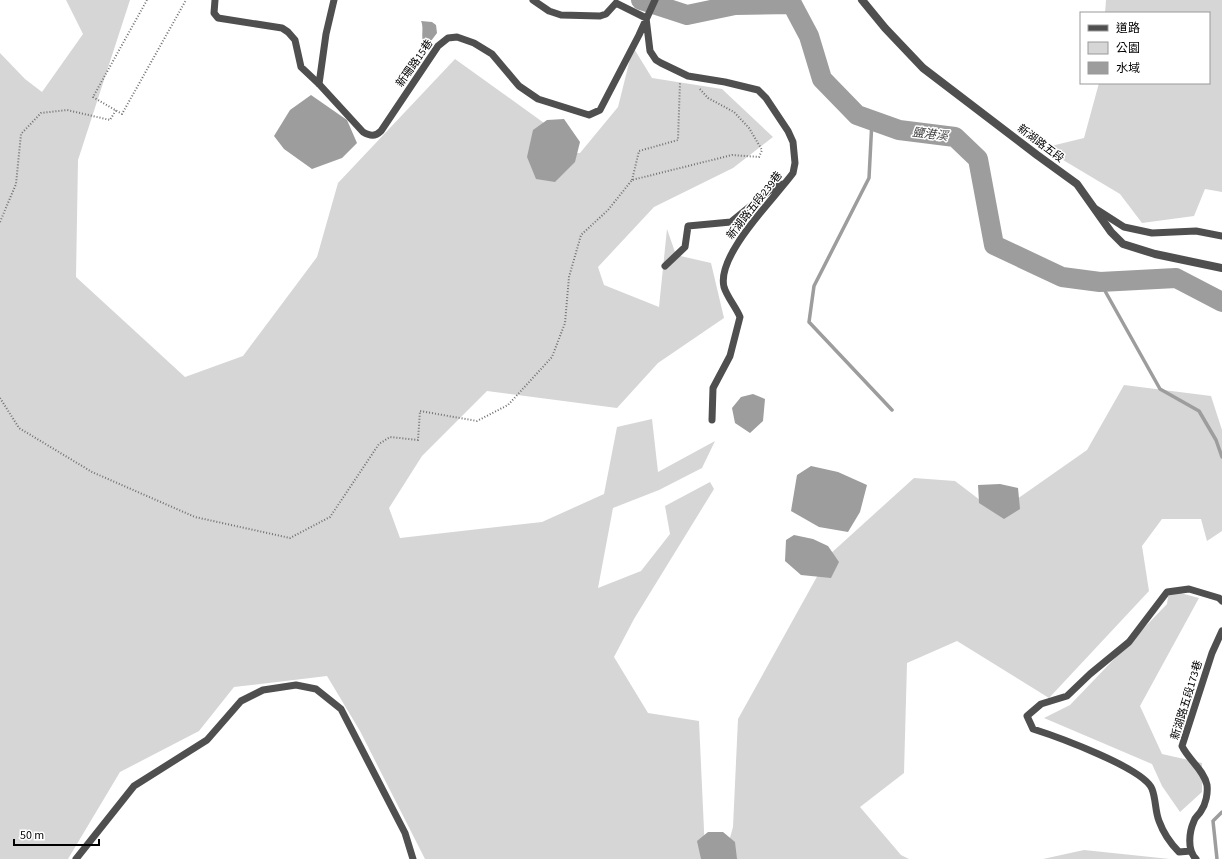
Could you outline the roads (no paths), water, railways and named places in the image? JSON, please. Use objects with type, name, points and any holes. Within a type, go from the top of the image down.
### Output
[{"type":"street","name":"新湖路五段","points":[[862,0],[885,28],[923,68],[1077,184],[1111,232],[1123,244],[1155,254],[1222,268]]},
{"type":"lane","name":"新珊路15巷","points":[[215,0],[214,13],[218,18],[282,28],[288,32],[295,40],[301,67],[319,84],[363,132],[370,136],[376,135],[438,46],[448,38],[457,38],[474,43],[492,54],[519,86],[538,99],[588,115],[600,110],[648,15]]},
{"type":"lane","points":[[319,84],[326,34],[334,0]]},
{"type":"lane","points":[[533,0],[549,11],[561,16],[600,16],[606,14],[616,3],[648,15],[655,0]]},
{"type":"lane","name":"新湖路五段239巷","points":[[648,15],[650,51],[656,60],[688,76],[700,80],[725,82],[758,90],[766,98],[788,131],[793,142],[795,163],[793,173],[740,239],[725,266],[724,286],[740,317],[730,356],[714,388],[712,420]]},
{"type":"lane","points":[[665,266],[685,247],[688,226],[731,222],[770,190],[786,182]]},
{"type":"lane","points":[[1096,209],[1124,227],[1152,233],[1196,231],[1222,236]]},
{"type":"lane","points":[[1196,859],[1191,851],[1179,852],[1172,845],[1159,821],[1151,787],[1133,771],[1066,739],[1033,729],[1027,716],[1041,704],[1067,696],[1090,674],[1129,642],[1167,592],[1189,589],[1219,598],[1222,601]]},
{"type":"lane","name":"新湖路五段173巷","points":[[1191,851],[1189,842],[1194,820],[1202,810],[1208,793],[1205,777],[1182,746],[1212,653],[1222,631]]},
{"type":"lane","points":[[76,859],[134,786],[206,740],[241,701],[263,690],[296,685],[316,689],[341,709],[405,834],[414,859]]},
{"type":"water","points":[[421,21],[432,22],[436,25],[437,33],[431,41],[423,42]]},
{"type":"water","points":[[311,95],[347,120],[357,143],[342,158],[312,169],[284,149],[274,136],[290,110]]},
{"type":"water","points":[[564,119],[580,142],[575,162],[555,182],[536,179],[527,157],[533,130],[547,120]]},
{"type":"water","points":[[753,394],[765,399],[763,421],[750,433],[735,423],[732,408],[741,397]]},
{"type":"water","points":[[811,466],[838,472],[867,485],[860,512],[848,532],[819,527],[791,511],[797,475]]},
{"type":"water","points":[[1000,484],[1018,488],[1020,509],[1004,519],[979,503],[978,485]]},
{"type":"water","points":[[794,535],[813,539],[828,546],[839,562],[831,578],[801,575],[785,561],[786,540]]},
{"type":"water","points":[[708,832],[723,832],[735,842],[737,859],[701,859],[697,841]]},
{"type":"waterway","name":"鹽港溪","points":[[641,0],[687,15],[735,5],[792,4],[809,36],[822,79],[857,115],[899,130],[955,137],[978,159],[994,245],[1062,277],[1100,282],[1176,278],[1222,302]]},
{"type":"waterway","points":[[872,120],[869,178],[814,286],[809,322],[892,410]]},
{"type":"waterway","points":[[1100,282],[1160,389],[1199,411],[1216,440],[1222,457]]},
{"type":"waterway","points":[[1217,859],[1213,821],[1222,812]]}]
